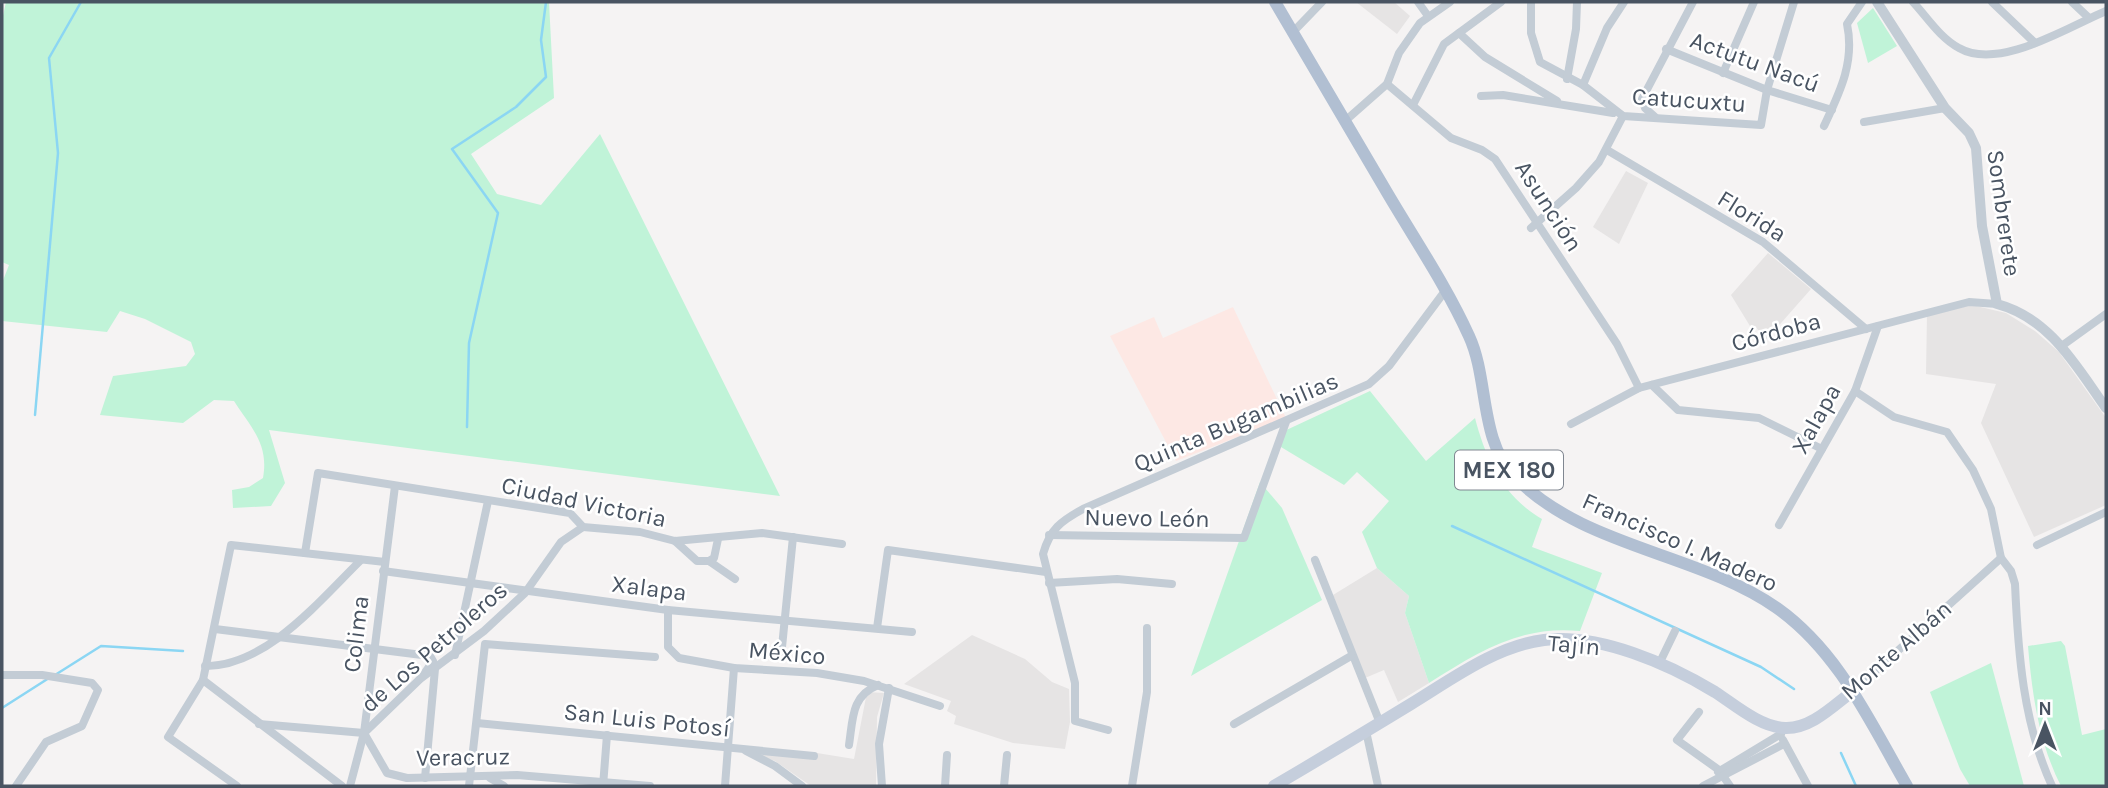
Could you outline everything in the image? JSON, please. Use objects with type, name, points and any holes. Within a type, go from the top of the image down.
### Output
[{"type":"main road","name":"Francisco I. Madero","points":[[1275,2],[1471,338],[1490,425],[1499,453],[1512,475],[1545,504],[1755,595],[1777,608],[1818,642],[1853,691],[1907,786]]},
{"type":"main road","name":"Tajín","points":[[1274,786],[1477,664],[1526,643],[1568,639],[1660,662],[1685,674],[1765,724],[1782,731]]},
{"type":"main road","name":"Monte Albán","points":[[1782,731],[1805,726],[1853,691]]},
{"type":"street","points":[[1293,32],[1322,2]]},
{"type":"street","points":[[1418,2],[1428,16]]},
{"type":"street","points":[[1345,121],[1387,84],[1399,53],[1428,16],[1450,2]]},
{"type":"street","points":[[1413,106],[1444,44],[1501,2]]},
{"type":"street","points":[[1531,2],[1535,52],[1540,62],[1567,79],[1583,85],[1607,28],[1624,2]]},
{"type":"street","points":[[1567,79],[1576,29],[1577,2]]},
{"type":"street","points":[[1655,117],[1645,108],[1642,99],[1693,2]]},
{"type":"street","points":[[1723,73],[1754,2]]},
{"type":"street","points":[[1767,90],[1794,2]]},
{"type":"street","points":[[1824,126],[1840,96],[1849,62],[1851,42],[1847,24],[1862,2]]},
{"type":"street","name":"Sombrerete","points":[[1877,2],[1945,108],[1969,133],[1976,148],[1982,226],[1997,304],[2010,307],[2038,324],[2063,345],[2106,408]]},
{"type":"street","points":[[1913,2],[1947,40],[1960,49],[1998,54],[2035,43],[2106,11]]},
{"type":"street","points":[[1992,2],[2035,43]]},
{"type":"street","points":[[2072,2],[2088,18]]},
{"type":"street","points":[[1460,33],[1505,71],[1566,105]]},
{"type":"street","name":"Actutu Nacú","points":[[1666,49],[1767,90],[1832,110]]},
{"type":"street","name":"Asunción","points":[[1387,84],[1451,138],[1482,150],[1495,159],[1533,225],[1617,345],[1639,388]]},
{"type":"street","name":"Catucuxtu","points":[[1583,85],[1618,115],[1761,125],[1767,90]]},
{"type":"street","points":[[1481,96],[1503,95],[1618,115],[1607,150],[1576,188],[1533,225]]},
{"type":"street","points":[[1864,122],[1945,108]]},
{"type":"street","name":"Florida","points":[[1607,150],[1763,242],[1866,329]]},
{"type":"street","name":"Quinta Bugambilias","points":[[1049,535],[1059,523],[1083,509],[1369,384],[1389,366],[1445,291]]},
{"type":"street","name":"Córdoba","points":[[1571,424],[1639,388],[1969,302],[1997,304]]},
{"type":"street","points":[[2063,345],[2106,314]]},
{"type":"street","name":"Xalapa","points":[[1779,525],[1855,391],[1878,326]]},
{"type":"street","points":[[1652,385],[1678,410],[1759,418],[1822,450]]},
{"type":"street","points":[[1855,391],[1894,417],[1947,432],[1955,439],[1991,509],[2001,558],[2011,571],[2015,584],[2022,680],[2036,746],[2052,786]]},
{"type":"street","name":"Nuevo León","points":[[1049,535],[1244,538],[1286,422]]},
{"type":"street","name":"Ciudad Victoria","points":[[305,554],[318,473],[570,513],[583,527],[640,533],[675,541],[762,533],[842,544]]},
{"type":"street","name":"Colima","points":[[350,786],[364,733],[395,486]]},
{"type":"street","points":[[454,655],[488,501]]},
{"type":"street","points":[[2037,545],[2106,512]]},
{"type":"street","name":"de Los Petroleros","points":[[364,733],[420,679],[454,655],[525,593],[561,542],[583,527]]},
{"type":"street","points":[[1049,535],[1043,554],[1075,683],[1075,721],[1108,730]]},
{"type":"street","points":[[781,657],[793,537]]},
{"type":"street","points":[[675,541],[697,561],[709,561],[714,558],[718,538]]},
{"type":"street","name":"Xalapa","points":[[215,629],[231,545],[361,560],[384,567],[525,593],[786,622],[912,632]]},
{"type":"street","points":[[877,628],[888,550],[1046,572]]},
{"type":"street","name":"Monte Albán","points":[[1853,691],[2001,558]]},
{"type":"street","points":[[205,666],[226,666],[283,636],[361,560]]},
{"type":"street","points":[[1315,560],[1351,656],[1380,723]]},
{"type":"street","points":[[709,561],[735,579]]},
{"type":"street","points":[[1049,583],[1117,579],[1172,584]]},
{"type":"street","name":"México","points":[[668,610],[668,647],[679,658],[734,668],[817,673],[878,685],[940,706]]},
{"type":"street","points":[[1132,786],[1147,692],[1147,628]]},
{"type":"street","points":[[237,786],[168,737],[203,681],[215,629],[430,656],[433,661],[420,679]]},
{"type":"street","points":[[1660,662],[1675,631]]},
{"type":"street","points":[[470,782],[485,644],[655,657]]},
{"type":"street","points":[[1234,724],[1351,656]]},
{"type":"street","points":[[725,786],[734,668]]},
{"type":"street","points":[[425,778],[435,669]]},
{"type":"street","points":[[2,675],[42,675],[92,683],[98,690],[82,726],[46,742],[16,786]]},
{"type":"street","points":[[203,681],[342,786]]},
{"type":"street","points":[[849,745],[858,699],[878,685]]},
{"type":"street","points":[[881,786],[879,744],[889,688]]},
{"type":"street","points":[[1699,712],[1678,740],[1722,774],[1730,786]]},
{"type":"street","points":[[258,723],[364,733]]},
{"type":"street","name":"San Luis Potosí","points":[[477,723],[814,756]]},
{"type":"street","points":[[1366,731],[1378,786]]},
{"type":"street","points":[[1782,731],[1784,744],[1808,786]]},
{"type":"street","name":"Monte Albán","points":[[1703,786],[1782,731]]},
{"type":"street","name":"Veracruz","points":[[364,733],[387,773],[407,778],[470,782],[517,775],[650,786]]},
{"type":"street","points":[[603,783],[607,735]]},
{"type":"street","name":"Monte Albán","points":[[1722,774],[1753,762],[1784,744]]},
{"type":"street","points":[[744,750],[802,786]]},
{"type":"street","points":[[1749,752],[1753,762]]},
{"type":"street","points":[[945,786],[947,755]]},
{"type":"street","points":[[1004,786],[1007,755]]},
{"type":"street","points":[[490,778],[504,786]]},
{"type":"shaded area","points":[[1356,2],[1394,2],[1410,16],[1397,34]]},
{"type":"shaded area","points":[[1626,171],[1648,183],[1619,244],[1593,227]]},
{"type":"shaded area","points":[[1768,253],[1811,289],[1766,340],[1755,326],[1750,326],[1731,295]]},
{"type":"shaded area","points":[[1972,305],[2006,313],[2035,331],[2059,352],[2106,418],[2106,505],[2034,537],[1981,423],[1996,384],[1926,374],[1927,314]]},
{"type":"shaded area","points":[[1233,307],[1286,418],[1176,461],[1110,336],[1154,317],[1163,338]]},
{"type":"shaded area","points":[[1377,568],[1409,596],[1405,613],[1429,683],[1398,702],[1384,670],[1365,678],[1333,595]]},
{"type":"shaded area","points":[[972,635],[1025,659],[1052,682],[1069,689],[1070,722],[1065,749],[1013,743],[954,724],[956,716],[947,711],[951,701],[904,684]]},
{"type":"shaded area","points":[[867,692],[884,693],[877,717],[876,786],[811,786],[775,761],[752,753],[817,753],[854,759]]},
{"type":"green space","points":[[6,2],[549,2],[554,98],[471,154],[497,194],[541,205],[600,134],[780,496],[269,430],[285,483],[271,506],[233,508],[232,490],[249,487],[263,478],[264,466],[258,437],[234,401],[214,400],[183,423],[100,415],[113,376],[186,366],[195,354],[191,342],[145,319],[120,311],[107,332],[2,321],[2,283],[9,265],[2,262],[2,20]]},
{"type":"green space","points":[[1873,8],[1897,46],[1868,63],[1857,23]]},
{"type":"green space","points":[[1370,391],[1426,461],[1475,418],[1498,476],[1528,510],[1542,519],[1532,547],[1602,573],[1580,631],[1538,632],[1500,643],[1429,683],[1405,613],[1409,596],[1377,568],[1362,532],[1389,501],[1357,472],[1344,485],[1276,444],[1280,433]]},
{"type":"green space","points":[[1260,482],[1282,508],[1322,600],[1191,676]]},
{"type":"green space","points":[[2061,641],[2065,646],[2082,735],[2106,729],[2106,786],[2061,786],[2047,753],[2034,700],[2028,646]]},
{"type":"green space","points":[[1991,663],[2024,786],[1970,786],[1960,769],[1930,692]]},
{"type":"waterway","points":[[35,415],[58,153],[49,58],[81,2]]},
{"type":"waterway","points":[[467,427],[469,343],[498,213],[452,149],[516,107],[546,77],[541,40],[546,2]]},
{"type":"waterway","points":[[1452,526],[1761,667],[1794,689]]},
{"type":"waterway","points":[[55,675],[101,646],[183,651]]},
{"type":"waterway","points":[[2,708],[49,678]]},
{"type":"waterway","points":[[1841,753],[1856,786]]}]
